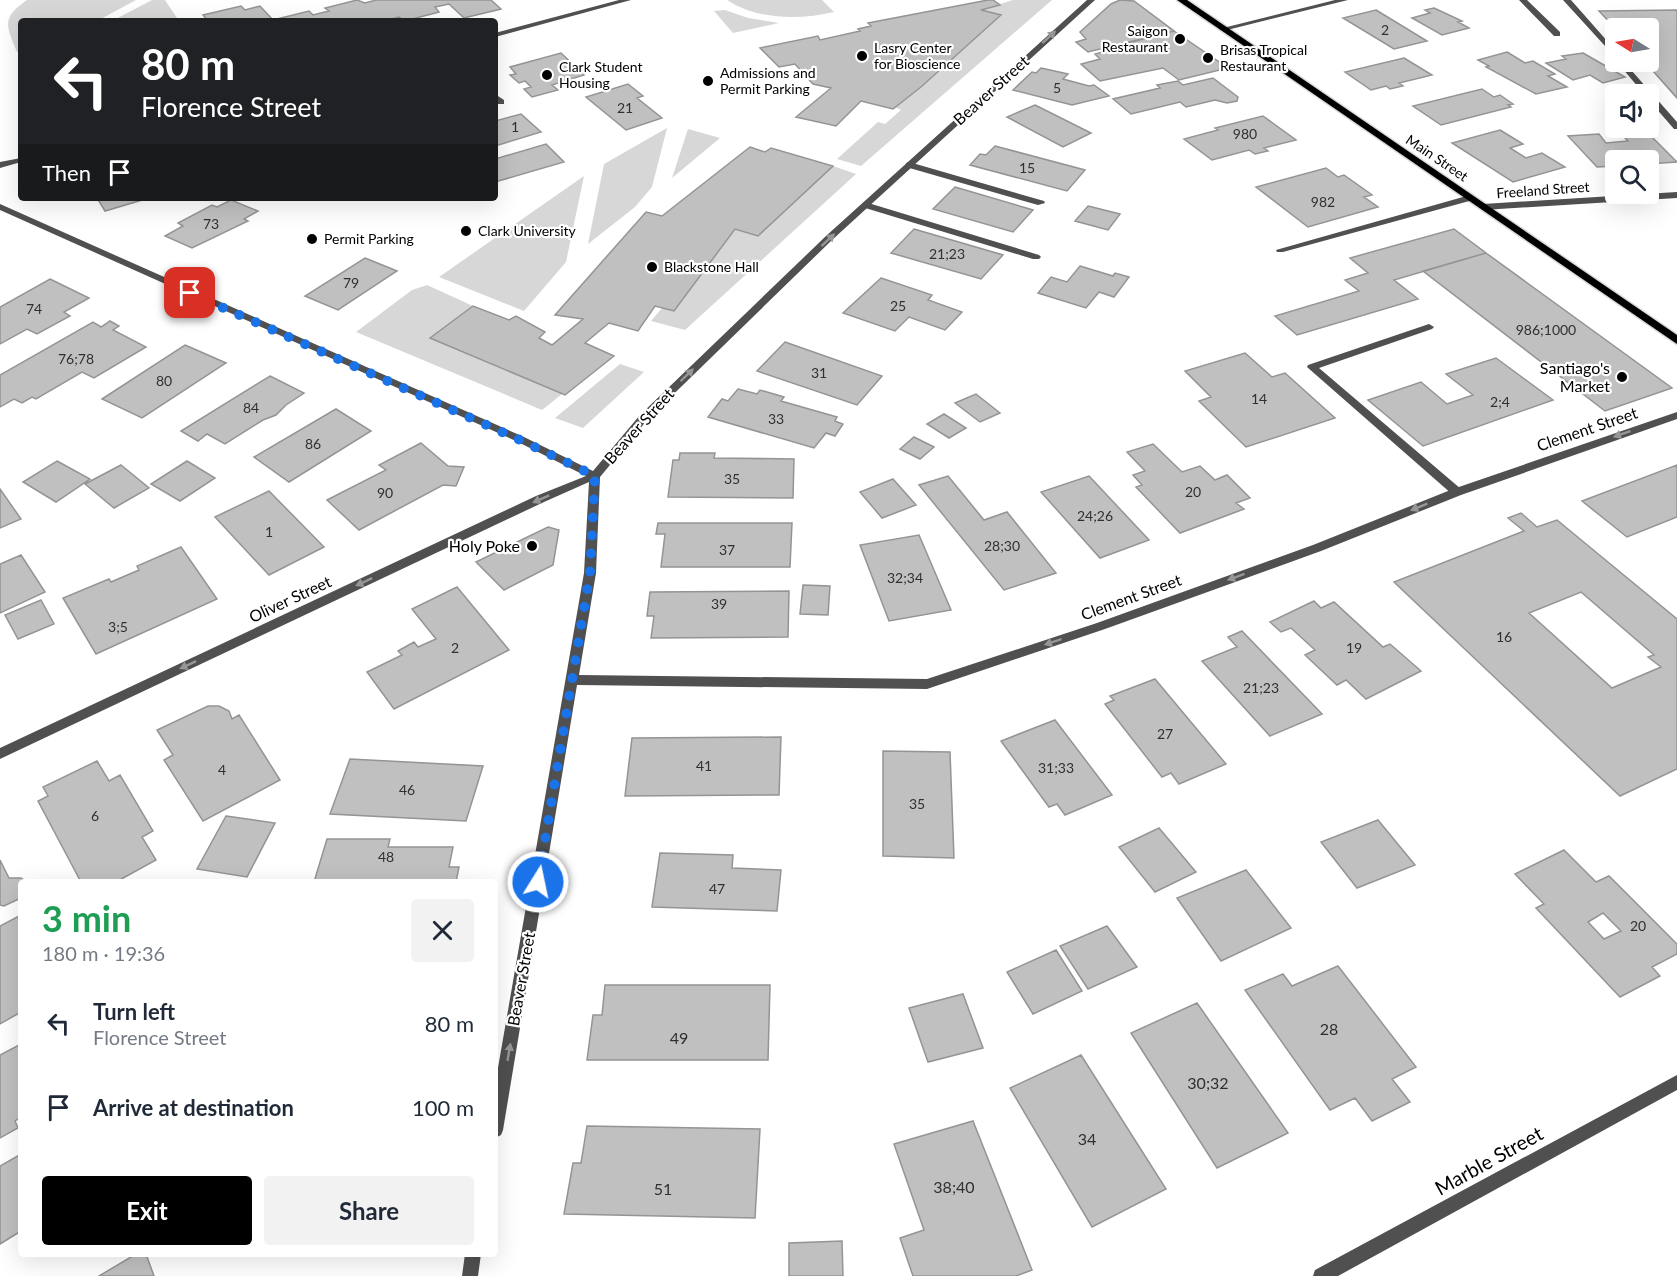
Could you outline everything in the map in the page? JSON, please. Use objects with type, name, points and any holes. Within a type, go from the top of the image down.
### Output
[{"type":"main road","name":"Main Street","points":[[1181,0],[1677,340]]},
{"type":"street","points":[[498,34],[627,0]]},
{"type":"street","name":"Beaver Street","points":[[498,1113],[590,573],[595,476],[644,417],[866,205],[1091,0]]},
{"type":"street","points":[[1223,29],[1344,0]]},
{"type":"street","points":[[1523,0],[1557,34]]},
{"type":"street","points":[[1567,0],[1605,43]]},
{"type":"street","points":[[1629,72],[1677,127]]},
{"type":"street","points":[[0,165],[18,161]]},
{"type":"street","points":[[909,165],[1041,203]]},
{"type":"street","name":"Freeland Street","points":[[1483,207],[1677,195]]},
{"type":"street","points":[[1280,250],[1470,198]]},
{"type":"street","points":[[866,205],[1036,257]]},
{"type":"street","points":[[0,207],[520,440],[595,476]]},
{"type":"street","points":[[1429,327],[1312,367],[1457,492]]},
{"type":"street","name":"Clement Street","points":[[573,680],[927,684],[1101,627],[1317,548],[1457,492],[1677,415]]},
{"type":"street","name":"Oliver Street","points":[[0,754],[540,499],[595,476]]},
{"type":"street","name":"Marble Street","points":[[1321,1276],[1677,1082]]},
{"type":"street","points":[[470,1276],[473,1257]]},
{"type":"shaded area","points":[[27,0],[136,0],[103,18],[18,18],[17,52],[8,23],[19,6]]},
{"type":"shaded area","points":[[152,0],[165,0],[177,18],[118,18]]},
{"type":"shaded area","points":[[727,0],[822,0],[834,12],[793,17],[765,15],[739,7]]},
{"type":"shaded area","points":[[1013,0],[1052,0],[861,166],[837,159],[878,122],[885,124],[901,110],[895,107],[922,87],[1001,15],[981,10]]},
{"type":"shaded area","points":[[725,10],[748,18],[779,23],[733,33],[714,11]]},
{"type":"shaded area","points":[[667,128],[652,187],[635,207],[588,244],[604,164]]},
{"type":"shaded area","points":[[688,129],[720,138],[672,178]]},
{"type":"shaded area","points":[[833,166],[856,174],[685,330],[651,321],[662,308],[674,311],[735,229],[758,236]]},
{"type":"shaded area","points":[[584,176],[566,262],[524,311],[439,277]]},
{"type":"shaded area","points":[[427,285],[473,306],[430,338],[562,394],[542,410],[356,332],[412,290]]},
{"type":"shaded area","points":[[620,364],[644,372],[583,428],[555,418]]},
{"type":"building","points":[[357,0],[365,3],[376,0],[491,0],[501,9],[464,18],[449,4],[435,7],[439,12],[416,18],[281,18],[309,11],[313,15],[329,11],[325,8]]},
{"type":"building","name":"Lasry Center for Bioscience","points":[[993,0],[1000,5],[981,10],[1001,15],[921,87],[893,109],[861,101],[836,126],[796,117],[831,88],[813,84],[795,64],[779,67],[760,48],[818,36],[820,40],[860,31],[858,29],[871,26],[868,23]]},
{"type":"building","points":[[1120,0],[1134,1],[1174,31],[1088,52],[1076,42],[1086,39],[1080,32],[1111,4]]},
{"type":"building","points":[[241,6],[245,10],[260,6],[271,18],[206,18],[203,15]]},
{"type":"building","points":[[1434,8],[1462,21],[1458,22],[1469,28],[1442,35],[1412,18],[1430,13],[1425,10]]},
{"type":"building","points":[[1376,10],[1427,41],[1394,49],[1343,18]]},
{"type":"building","points":[[1677,10],[1677,98],[1654,72],[1659,72],[1659,18],[1606,18],[1599,11]]},
{"type":"building","points":[[1174,31],[1228,68],[1179,80],[1163,68],[1100,81],[1081,64],[1100,59],[1095,54],[1109,50],[1114,54],[1135,49],[1128,43]]},
{"type":"building","points":[[1507,52],[1525,63],[1533,61],[1555,74],[1548,76],[1567,87],[1536,94],[1486,67],[1489,66],[1478,60]]},
{"type":"building","name":"Clark Student Housing","points":[[561,53],[584,75],[552,85],[558,90],[532,97],[524,89],[531,87],[525,81],[519,83],[510,75],[516,74],[510,67]]},
{"type":"building","points":[[1583,53],[1605,66],[1605,72],[1616,72],[1625,77],[1603,83],[1590,75],[1573,80],[1546,63],[1566,59],[1562,56]]},
{"type":"building","points":[[1404,58],[1432,75],[1399,83],[1403,86],[1390,89],[1386,86],[1371,90],[1345,72]]},
{"type":"building","points":[[1041,68],[1068,74],[1063,79],[1089,86],[1094,85],[1109,96],[1072,105],[1013,90],[1032,72],[1036,73]]},
{"type":"building","points":[[1213,78],[1238,97],[1237,101],[1227,103],[1215,100],[1186,107],[1180,102],[1131,114],[1113,99],[1160,88],[1157,85],[1178,81],[1183,85]]},
{"type":"building","name":"Clark Student Housing","points":[[628,84],[643,96],[637,98],[662,118],[626,130],[586,97]]},
{"type":"building","points":[[1482,89],[1494,97],[1500,95],[1513,104],[1508,105],[1511,107],[1441,125],[1413,106]]},
{"type":"building","points":[[1035,105],[1091,133],[1063,147],[1007,117]]},
{"type":"building","name":"Clark Student Housing","points":[[521,114],[541,132],[498,145],[498,120]]},
{"type":"building","points":[[1263,116],[1296,140],[1264,148],[1268,151],[1255,154],[1249,150],[1212,160],[1184,139],[1218,130],[1215,128]]},
{"type":"building","points":[[1500,130],[1523,144],[1510,148],[1526,158],[1542,153],[1565,167],[1513,182],[1452,143]]},
{"type":"building","points":[[1599,134],[1606,143],[1628,141],[1625,138],[1653,138],[1677,162],[1659,163],[1659,150],[1605,150],[1605,167],[1597,167],[1568,136]]},
{"type":"building","points":[[546,144],[564,162],[498,181],[498,158]]},
{"type":"building","points":[[995,146],[1085,170],[1067,191],[970,165],[980,154],[986,155]]},
{"type":"building","name":"Blackstone Hall","points":[[750,147],[765,152],[771,148],[833,166],[758,236],[735,229],[674,311],[655,306],[638,331],[609,323],[585,343],[614,356],[565,395],[430,338],[473,306],[509,320],[516,316],[545,332],[539,338],[552,345],[583,319],[555,315],[646,212],[662,216]]},
{"type":"building","points":[[1326,168],[1338,177],[1344,175],[1372,195],[1364,197],[1378,207],[1308,227],[1256,187]]},
{"type":"building","points":[[955,187],[1033,210],[1013,232],[933,209]]},
{"type":"building","points":[[99,201],[139,201],[105,211]]},
{"type":"building","points":[[233,201],[258,211],[244,219],[248,221],[192,248],[165,236],[183,226],[178,223],[212,205],[217,207]]},
{"type":"building","points":[[1088,206],[1120,214],[1108,230],[1075,221]]},
{"type":"building","points":[[914,229],[1003,255],[981,279],[891,253]]},
{"type":"building","points":[[1454,229],[1486,253],[1394,280],[1418,299],[1297,335],[1275,316],[1359,291],[1345,280],[1368,273],[1350,258]]},
{"type":"building","points":[[1486,253],[1672,388],[1605,411],[1423,271]]},
{"type":"building","points":[[365,258],[397,271],[338,310],[305,296]]},
{"type":"building","points":[[1080,266],[1113,276],[1115,273],[1129,277],[1114,297],[1099,292],[1086,308],[1038,293],[1051,277],[1067,282]]},
{"type":"building","points":[[881,278],[932,295],[928,300],[962,312],[945,330],[909,317],[895,331],[843,313]]},
{"type":"building","points":[[50,279],[89,298],[64,312],[70,316],[37,334],[27,329],[0,344],[0,307]]},
{"type":"building","points":[[110,321],[119,326],[113,330],[146,347],[94,378],[82,372],[36,399],[32,397],[22,403],[14,399],[0,407],[0,375],[93,322],[101,327]]},
{"type":"building","points":[[785,342],[882,376],[857,405],[757,371]]},
{"type":"building","points":[[185,345],[226,363],[142,418],[102,399]]},
{"type":"building","points":[[1245,353],[1272,377],[1285,373],[1335,418],[1246,447],[1199,401],[1211,397],[1185,371]]},
{"type":"building","points":[[1496,358],[1553,400],[1423,446],[1368,400],[1421,382],[1447,404],[1473,395],[1446,374]]},
{"type":"building","points":[[270,376],[304,393],[276,415],[263,420],[225,444],[207,434],[198,441],[181,431]]},
{"type":"building","points":[[738,389],[757,394],[760,390],[784,397],[781,401],[837,417],[835,421],[843,424],[835,436],[826,433],[814,448],[708,417],[722,399],[728,401]]},
{"type":"building","points":[[976,394],[1000,413],[980,422],[955,403]]},
{"type":"building","points":[[336,409],[371,431],[289,482],[254,457]]},
{"type":"building","points":[[944,414],[966,428],[949,438],[927,424]]},
{"type":"building","points":[[914,437],[934,447],[920,459],[900,449]]},
{"type":"building","points":[[421,443],[448,466],[464,467],[456,486],[443,485],[359,530],[327,500],[386,470],[379,465]]},
{"type":"building","points":[[1153,444],[1182,472],[1200,466],[1215,480],[1227,475],[1250,498],[1236,503],[1244,509],[1180,533],[1136,487],[1142,485],[1133,475],[1145,471],[1127,452]]},
{"type":"building","points":[[680,453],[715,453],[714,458],[794,459],[793,498],[668,497],[673,460],[679,460]]},
{"type":"building","points":[[57,461],[90,479],[56,502],[23,482]]},
{"type":"building","points":[[187,461],[215,478],[180,501],[151,484]]},
{"type":"building","points":[[121,465],[149,488],[114,508],[85,484]]},
{"type":"building","points":[[1677,465],[1677,517],[1627,537],[1582,501]]},
{"type":"building","points":[[948,476],[984,520],[1007,512],[1056,573],[1004,590],[919,485]]},
{"type":"building","points":[[1089,476],[1149,540],[1100,558],[1041,492]]},
{"type":"building","points":[[893,479],[916,505],[882,518],[860,492]]},
{"type":"building","points":[[0,489],[21,519],[0,528]]},
{"type":"building","points":[[269,491],[324,547],[269,575],[215,517]]},
{"type":"building","points":[[1521,513],[1537,527],[1557,520],[1677,619],[1677,769],[1620,796],[1394,582],[1524,531],[1508,518]],"holes":[[[1581,592],[1654,655],[1648,657],[1661,667],[1612,688],[1529,613]]]},
{"type":"building","points":[[658,523],[792,523],[790,567],[661,567],[665,534],[656,534]]},
{"type":"building","name":"Holy Poke","points":[[548,527],[559,530],[553,565],[504,590],[476,562]]},
{"type":"building","points":[[919,535],[951,610],[889,621],[860,545]]},
{"type":"building","points":[[181,547],[217,599],[96,654],[63,598],[109,579],[111,582],[139,570],[137,566]]},
{"type":"building","points":[[21,555],[45,592],[0,613],[0,564]]},
{"type":"building","points":[[803,585],[830,586],[828,615],[800,614]]},
{"type":"building","points":[[457,587],[509,650],[394,709],[367,672],[402,655],[398,651],[414,642],[418,647],[436,639],[412,609]]},
{"type":"building","points":[[789,591],[788,637],[651,638],[654,616],[647,616],[650,592]]},
{"type":"building","points":[[41,600],[54,624],[18,639],[5,615]]},
{"type":"building","points":[[1314,601],[1321,608],[1334,602],[1383,647],[1390,644],[1421,671],[1366,699],[1346,680],[1337,685],[1305,655],[1315,650],[1291,628],[1281,632],[1270,622]]},
{"type":"building","points":[[1242,631],[1322,714],[1270,736],[1202,661],[1237,647],[1228,637]]},
{"type":"building","points":[[1155,679],[1226,764],[1179,784],[1171,773],[1162,777],[1105,704],[1114,700],[1110,696]]},
{"type":"building","points":[[208,706],[219,706],[229,711],[232,719],[239,715],[280,780],[203,821],[164,760],[173,755],[157,730]]},
{"type":"building","points":[[1055,720],[1112,795],[1065,815],[1057,804],[1049,807],[1001,741]]},
{"type":"building","points":[[781,737],[779,795],[625,796],[632,738]]},
{"type":"building","points":[[883,751],[950,752],[954,858],[883,856]]},
{"type":"building","points":[[350,759],[483,766],[466,821],[330,814]]},
{"type":"building","points":[[97,761],[109,781],[120,775],[153,831],[142,837],[156,860],[121,879],[79,879],[38,801],[48,796],[43,787]]},
{"type":"building","points":[[226,816],[275,823],[247,877],[197,869]]},
{"type":"building","points":[[1378,820],[1415,865],[1357,888],[1321,842]]},
{"type":"building","points":[[1159,828],[1196,872],[1155,892],[1119,847]]},
{"type":"building","points":[[327,839],[390,839],[388,847],[453,847],[449,867],[459,867],[457,879],[315,879]]},
{"type":"building","points":[[1564,850],[1596,882],[1609,876],[1677,944],[1677,954],[1652,967],[1660,976],[1620,997],[1536,908],[1544,904],[1515,874]],"holes":[[[1603,913],[1621,931],[1604,939],[1588,922]]]},
{"type":"building","points":[[660,853],[733,855],[732,868],[781,870],[777,911],[652,907]]},
{"type":"building","points":[[0,860],[9,878],[22,879],[18,879],[18,899],[4,906],[0,905]]},
{"type":"building","points":[[1246,870],[1291,928],[1221,961],[1177,898]]},
{"type":"building","points":[[18,917],[18,1014],[0,1024],[0,926]]},
{"type":"building","points":[[1107,926],[1137,967],[1088,989],[1060,946]]},
{"type":"building","points":[[1056,950],[1082,991],[1033,1014],[1007,972]]},
{"type":"building","points":[[1338,966],[1416,1067],[1392,1079],[1410,1102],[1372,1121],[1355,1098],[1330,1110],[1245,990],[1283,974],[1292,986]]},
{"type":"building","points":[[605,985],[770,985],[768,1060],[587,1060],[593,1015],[602,1015]]},
{"type":"building","points":[[963,994],[983,1048],[928,1062],[909,1008]]},
{"type":"building","points":[[1197,1003],[1288,1133],[1217,1168],[1131,1033]]},
{"type":"building","points":[[18,1046],[18,1119],[15,1121],[18,1128],[0,1138],[0,1055]]},
{"type":"building","points":[[1081,1055],[1166,1189],[1092,1227],[1010,1088]]},
{"type":"building","points":[[973,1121],[1032,1270],[1016,1276],[913,1276],[900,1238],[924,1230],[894,1144]]},
{"type":"building","points":[[587,1126],[760,1129],[755,1218],[564,1214],[573,1163],[581,1163]]},
{"type":"building","points":[[18,1156],[18,1233],[0,1244],[0,1166]]},
{"type":"building","points":[[842,1241],[843,1276],[789,1276],[789,1243]]},
{"type":"building","points":[[131,1257],[147,1257],[154,1276],[99,1276]]},
{"type":"place","name":"Saigon Restaurant","points":[[1180,39]]},
{"type":"place","name":"Lasry Center for Bioscience","points":[[862,56]]},
{"type":"place","name":"Brisas Tropical Restaurant","points":[[1208,58]]},
{"type":"place","name":"Clark Student Housing","points":[[547,75]]},
{"type":"place","name":"Admissions and Permit Parking","points":[[708,81]]},
{"type":"place","name":"Clark University","points":[[466,231]]},
{"type":"place","name":"Permit Parking","points":[[312,239]]},
{"type":"place","name":"Blackstone Hall","points":[[652,267]]},
{"type":"place","name":"Santiago's Market","points":[[1622,377]]},
{"type":"place","name":"Holy Poke","points":[[532,546]]},
{"type":"route","points":[[190,293],[520,440],[595,476],[590,573],[538,882]]}]
